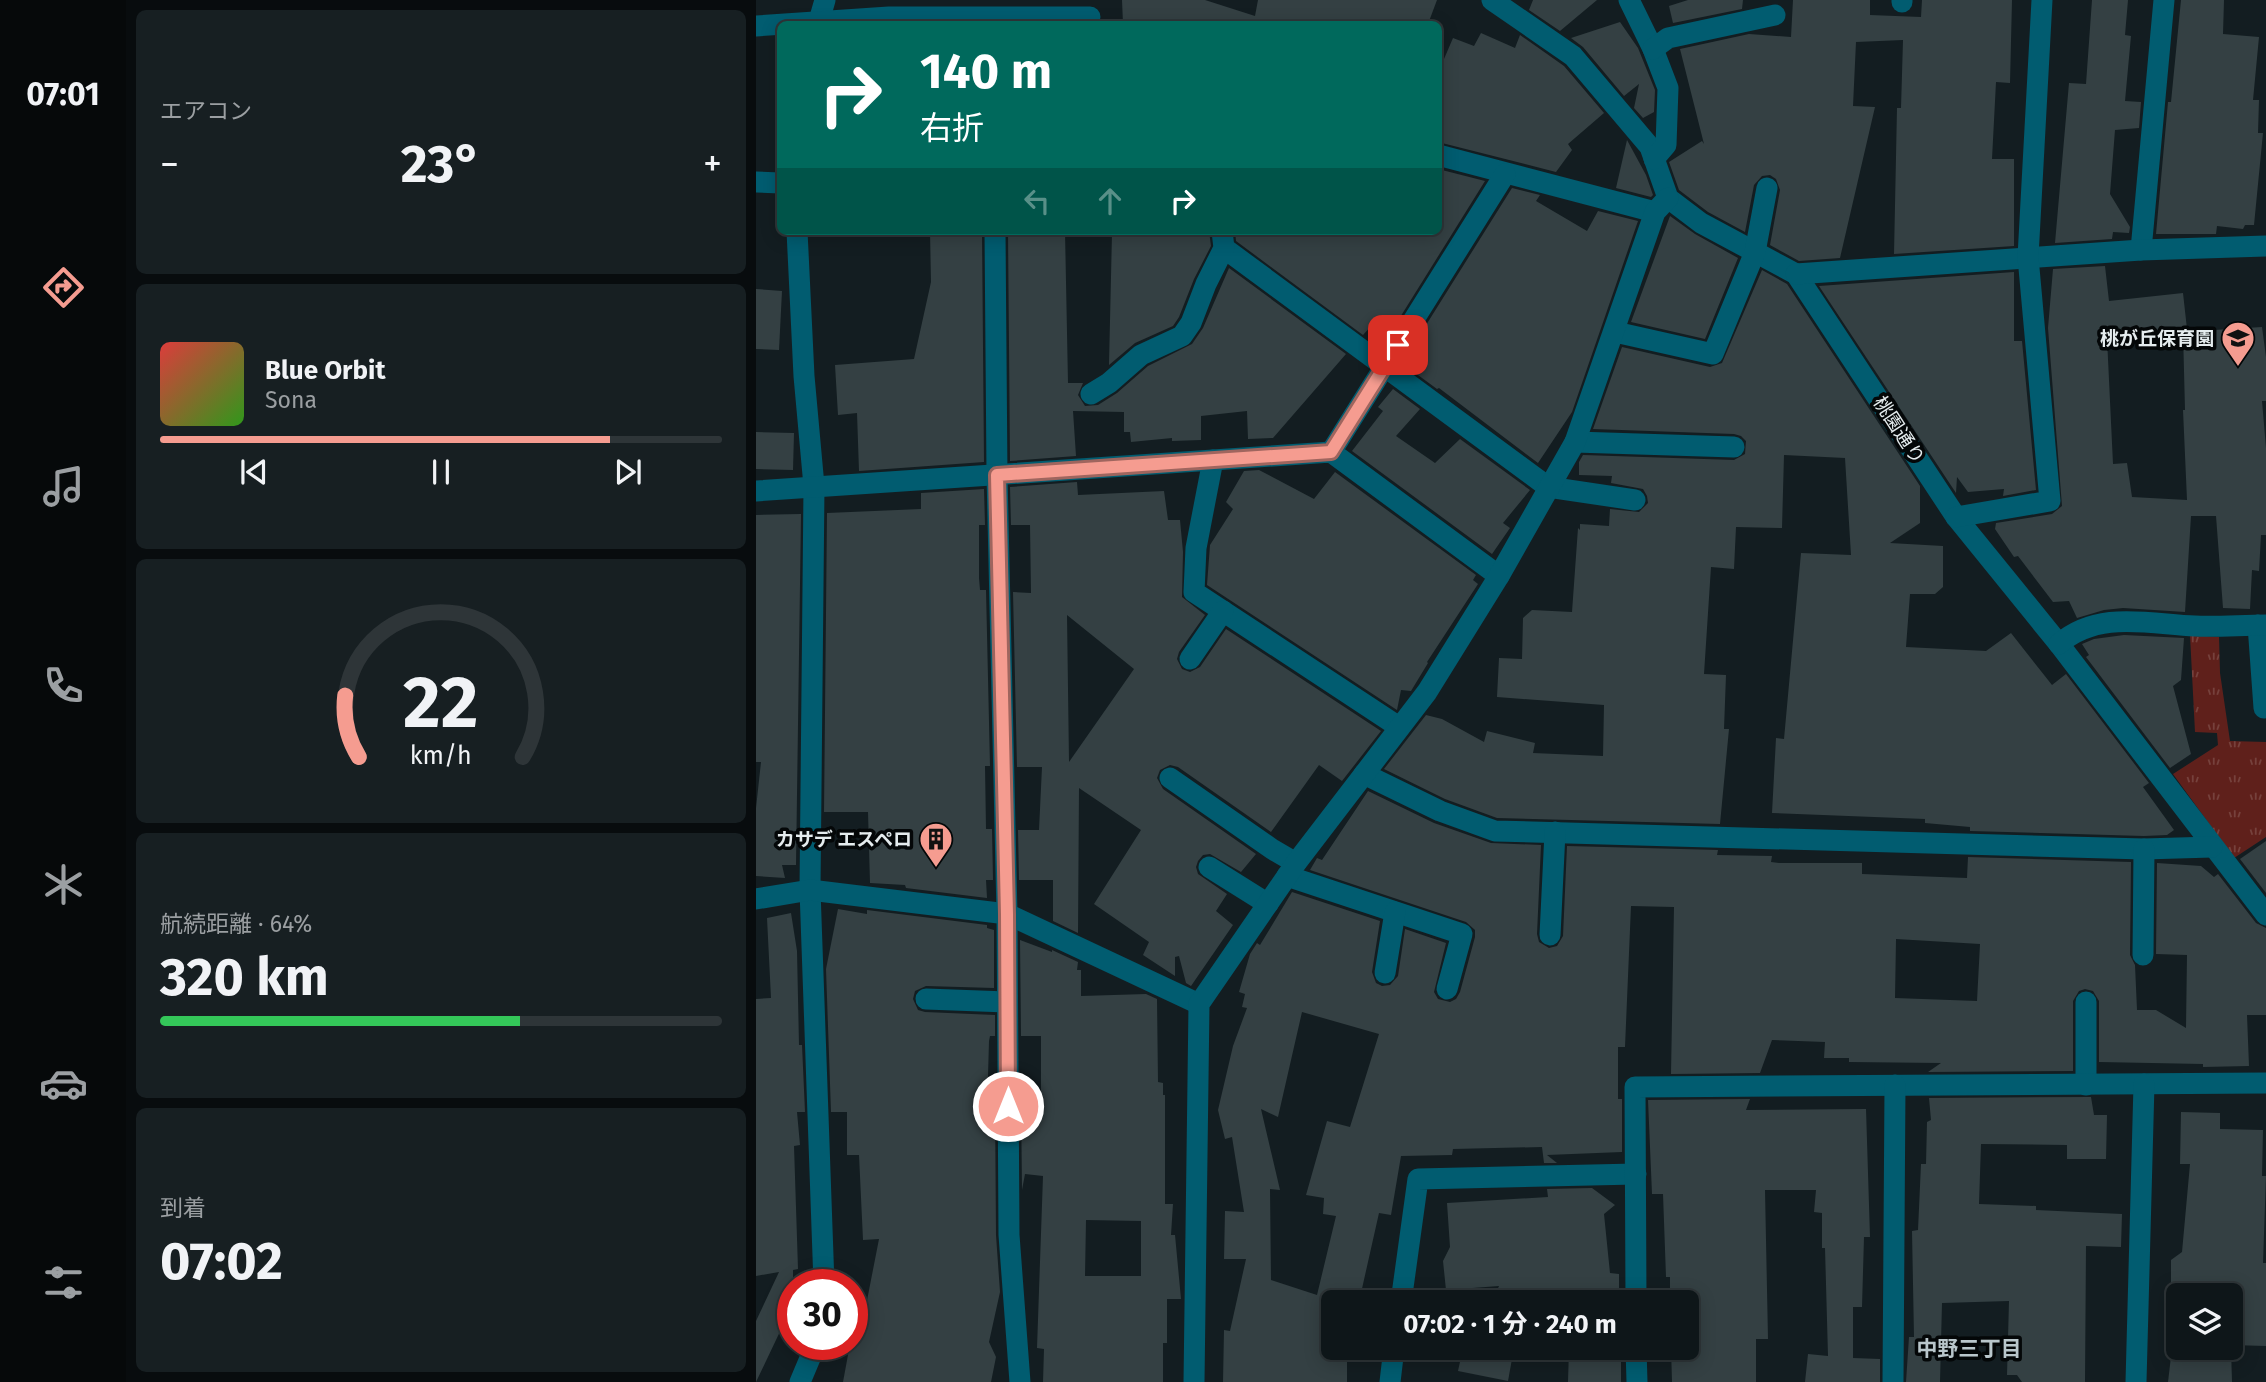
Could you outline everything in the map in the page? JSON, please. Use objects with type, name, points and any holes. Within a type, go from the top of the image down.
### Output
[{"type":"street","points":[[825,0],[819,21],[889,17],[1090,17]]},
{"type":"street","points":[[1194,1382],[1199,1004],[1292,869],[1427,692],[1499,576],[1575,442],[1662,205],[1650,147],[1573,57],[1492,0]]},
{"type":"street","points":[[1629,0],[1668,88],[1666,145],[1654,159]]},
{"type":"street","points":[[1956,517],[2050,501],[2028,257],[2042,0]]},
{"type":"street","points":[[2141,250],[2164,0]]},
{"type":"street","points":[[1653,49],[1668,38],[1775,15]]},
{"type":"street","points":[[756,26],[777,24]]},
{"type":"street","points":[[1442,156],[1505,174],[1662,205]]},
{"type":"street","points":[[1331,452],[1505,174]]},
{"type":"street","points":[[756,182],[777,183]]},
{"type":"street","points":[[1615,332],[1713,354],[1755,252],[1767,187]]},
{"type":"street","name":"桃園通り","points":[[1662,205],[1796,274],[1956,517],[2059,644],[2266,915]]},
{"type":"street","points":[[797,235],[804,376],[814,486],[810,890],[823,1269]]},
{"type":"street","points":[[995,235],[997,475],[1007,914],[1009,1236],[1020,1382]]},
{"type":"street","points":[[1091,394],[1109,383],[1141,355],[1182,336],[1191,323],[1223,239],[1385,366],[1548,486],[1635,500]]},
{"type":"street","points":[[1796,274],[2141,250],[2266,245]]},
{"type":"street","points":[[1575,442],[1734,447]]},
{"type":"street","points":[[756,491],[1331,452],[1499,576]]},
{"type":"street","points":[[1213,460],[1196,548],[1194,592],[1399,727]]},
{"type":"street","points":[[1190,659],[1223,611]]},
{"type":"street","points":[[2059,644],[2068,636],[2094,625],[2121,620],[2196,626],[2262,625],[2264,708]]},
{"type":"street","points":[[1364,775],[1440,811],[1495,831],[2144,849],[2212,847]]},
{"type":"street","points":[[1170,778],[1272,849],[1292,869],[1395,912],[1462,934],[1447,989]]},
{"type":"street","points":[[1550,935],[1555,832]]},
{"type":"street","points":[[2143,955],[2144,849]]},
{"type":"street","points":[[1209,867],[1268,904]]},
{"type":"street","points":[[756,900],[810,890],[1007,914],[1199,1004]]},
{"type":"street","points":[[1385,973],[1395,912]]},
{"type":"street","points":[[926,999],[1007,1002]]},
{"type":"street","points":[[2086,1002],[2086,1084]]},
{"type":"street","points":[[1636,1290],[1635,1087],[2266,1083]]},
{"type":"street","points":[[2136,1382],[2144,1084]]},
{"type":"street","points":[[1893,1382],[1895,1085]]},
{"type":"street","points":[[1403,1290],[1418,1179],[1636,1174]]},
{"type":"street","points":[[800,1382],[809,1360]]},
{"type":"street","points":[[1390,1382],[1393,1360]]},
{"type":"street","points":[[1636,1360],[1637,1382]]},
{"type":"green space","points":[[2190,635],[2219,637],[2220,673],[2230,741],[2266,742],[2266,837],[2234,858],[2173,774],[2218,745],[2217,733],[2195,732]]},
{"type":"building","points":[[1122,0],[1205,0],[1255,16],[1258,0],[1437,0],[1429,21],[1123,21]]},
{"type":"building","points":[[1533,0],[1597,0],[1560,31],[1529,10]]},
{"type":"building","points":[[1688,0],[1743,0],[1742,9],[1673,23],[1669,6]]},
{"type":"building","points":[[1793,0],[1870,0],[1870,15],[1921,17],[1922,0],[2012,0],[2010,83],[1996,82],[1992,159],[2014,159],[2014,246],[1894,254],[1897,108],[1901,108],[1903,40],[1856,42],[1853,106],[1875,107],[1840,258],[1799,261],[1770,245],[1780,190],[1776,179],[1770,175],[1762,176],[1754,185],[1745,232],[1708,212],[1679,190],[1669,162],[1702,141],[1704,144],[1680,49],[1749,34],[1791,37]]},
{"type":"building","points":[[2092,0],[2128,0],[2125,35],[2131,36],[2125,101],[2141,102],[2139,128],[2115,130],[2110,194],[2130,227],[2129,233],[2113,232],[2112,239],[2055,243],[2069,83],[2086,84]]},
{"type":"building","points":[[2181,0],[2224,0],[2223,34],[2259,37],[2253,100],[2259,100],[2258,133],[2263,133],[2254,225],[2245,225],[2243,229],[2217,226],[2216,234],[2156,234]]},
{"type":"building","points":[[1620,22],[1638,48],[1655,90],[1654,112],[1643,118],[1634,108],[1639,84],[1624,96],[1583,47],[1571,38]]},
{"type":"building","points":[[1481,33],[1515,48],[1520,35],[1564,66],[1604,113],[1568,144],[1572,150],[1556,172],[1442,143],[1442,64],[1453,38],[1474,46]]},
{"type":"building","points":[[1627,140],[1646,175],[1653,195],[1651,197],[1616,188]]},
{"type":"building","points":[[1442,170],[1485,181],[1389,335],[1372,325],[1363,335],[1236,241],[1235,235],[1442,235]]},
{"type":"building","points":[[1512,188],[1540,195],[1536,201],[1587,231],[1598,211],[1638,221],[1572,412],[1538,463],[1403,364],[1414,351],[1411,349]]},
{"type":"building","points":[[1670,216],[1695,234],[1738,258],[1705,339],[1631,322]]},
{"type":"building","points":[[930,235],[982,235],[984,462],[859,471],[857,413],[838,415],[835,365],[914,359],[931,282]]},
{"type":"building","points":[[1008,235],[1065,235],[1068,383],[1083,383],[1078,395],[1085,406],[1098,405],[1117,393],[1148,366],[1192,344],[1203,328],[1229,268],[1346,354],[1273,438],[1248,439],[1247,411],[1201,416],[1201,440],[1172,441],[1172,438],[1131,442],[1130,432],[1124,432],[1124,412],[1073,411],[1076,456],[1010,461]]},
{"type":"building","points":[[1112,235],[1210,235],[1211,246],[1173,326],[1135,343],[1109,365]]},
{"type":"building","points":[[2105,266],[2109,301],[2183,293],[2187,329],[2107,338],[2113,464],[2127,463],[2132,497],[2187,500],[2183,332],[2262,327],[2266,357],[2266,401],[2262,401],[2266,448],[2266,535],[2261,535],[2259,571],[2252,570],[2250,609],[2223,608],[2216,516],[2191,516],[2185,612],[2123,608],[2077,618],[2069,601],[2053,602],[2018,556],[2014,557],[1995,529],[1996,523],[2052,514],[2062,506],[2048,328],[2053,269]]},
{"type":"building","points":[[1762,270],[1787,284],[1920,486],[1920,523],[1890,543],[1943,546],[1943,587],[1935,594],[1910,594],[1906,647],[1986,651],[2011,633],[2052,685],[2066,674],[2149,783],[2143,787],[2174,830],[2167,835],[2144,836],[1970,831],[1970,827],[1925,823],[1925,819],[1772,813],[1776,738],[1784,739],[1801,553],[1851,555],[1845,458],[1784,455],[1782,528],[1736,527],[1734,569],[1711,567],[1704,674],[1726,675],[1724,729],[1729,729],[1720,824],[1497,818],[1445,799],[1384,769],[1426,715],[1442,719],[1484,742],[1487,731],[1535,743],[1533,753],[1603,756],[1604,705],[1497,697],[1499,658],[1522,659],[1523,618],[1532,610],[1572,612],[1580,524],[1609,526],[1610,509],[1639,512],[1648,503],[1643,489],[1611,483],[1612,476],[1579,475],[1579,462],[1583,455],[1734,460],[1745,454],[1746,441],[1734,434],[1593,429],[1622,347],[1710,367],[1722,363]]},
{"type":"building","points":[[2014,272],[2014,341],[2022,341],[2036,490],[2003,496],[2004,489],[1968,492],[1957,477],[1956,493],[1819,286]]},
{"type":"building","points":[[756,289],[782,291],[779,350],[756,349]]},
{"type":"building","points":[[1393,389],[1420,409],[1396,436],[1435,463],[1460,439],[1530,490],[1503,523],[1510,528],[1492,554],[1352,451],[1383,411],[1378,407]]},
{"type":"building","points":[[756,432],[794,433],[793,470],[756,469]]},
{"type":"building","points":[[1259,470],[1314,499],[1335,472],[1476,575],[1473,580],[1478,584],[1411,691],[1401,690],[1397,710],[1207,585],[1210,545],[1233,509],[1226,502],[1244,471]]},
{"type":"building","points":[[1077,482],[1078,495],[1164,491],[1168,520],[1180,520],[1183,552],[1182,597],[1205,615],[1179,652],[1177,659],[1182,669],[1190,672],[1200,667],[1226,629],[1381,731],[1342,781],[1319,765],[1271,832],[1178,767],[1170,765],[1160,770],[1157,778],[1163,789],[1256,854],[1241,872],[1210,854],[1203,855],[1198,861],[1198,874],[1227,894],[1216,911],[1233,925],[1191,986],[1186,983],[1179,956],[1175,957],[1175,976],[1143,955],[1149,942],[1094,904],[1141,830],[1079,788],[1078,933],[1053,921],[1053,880],[1019,880],[1018,830],[1039,830],[1042,767],[1017,767],[1013,592],[1031,593],[1030,525],[1011,525],[1010,487]],"holes":[[[1067,615],[1134,669],[1069,762]]]},
{"type":"building","points":[[984,489],[985,525],[979,525],[979,578],[980,590],[986,590],[990,766],[985,766],[986,829],[992,829],[993,880],[986,880],[987,898],[906,888],[905,885],[870,883],[868,812],[824,812],[827,513],[921,509],[921,493]]},
{"type":"building","points":[[801,514],[796,865],[782,865],[785,878],[756,876],[756,808],[761,762],[756,762],[756,515]]},
{"type":"building","points":[[2124,635],[2184,638],[2181,680],[2173,686],[2191,754],[2170,768],[2086,657],[2089,655],[2082,644],[2094,639]]},
{"type":"building","points":[[1368,791],[1434,823],[1491,843],[1541,845],[1537,934],[1539,942],[1549,948],[1557,946],[1563,936],[1567,846],[1718,850],[1717,855],[1772,856],[1771,862],[1779,863],[1862,863],[1862,874],[1967,878],[1968,857],[2131,862],[2130,955],[2135,965],[2137,1010],[2156,1010],[2186,1028],[2187,955],[2156,954],[2157,863],[2201,866],[2214,877],[2218,874],[2256,923],[2266,928],[2266,1015],[2247,1015],[2249,1066],[2203,1067],[2203,1064],[2099,1062],[2099,1001],[2093,991],[2085,989],[2079,991],[2073,1001],[2073,1071],[1928,1072],[1941,1063],[1849,1062],[1849,1058],[1824,1058],[1825,1042],[1772,1040],[1760,1073],[1671,1074],[1674,907],[1631,906],[1625,1047],[1618,1047],[1622,1152],[1547,1155],[1557,1163],[1544,1163],[1542,1147],[1453,1149],[1452,1155],[1401,1156],[1391,1215],[1379,1213],[1362,1290],[1321,1290],[1321,1360],[1347,1360],[1347,1382],[1223,1382],[1224,1330],[1230,1331],[1246,1259],[1224,1259],[1225,1211],[1244,1212],[1232,1137],[1225,1139],[1218,1110],[1233,1046],[1247,1008],[1242,1007],[1245,994],[1239,992],[1250,954],[1257,943],[1260,945],[1292,892],[1380,921],[1372,972],[1376,983],[1382,986],[1390,985],[1398,976],[1405,929],[1446,943],[1434,992],[1438,999],[1450,1002],[1456,999],[1460,992],[1475,937],[1475,930],[1466,922],[1310,870],[1317,858],[1322,860]],"holes":[[[1896,939],[1980,944],[1977,1001],[1895,998]],[[1302,1012],[1379,1034],[1350,1127],[1327,1121],[1306,1195],[1324,1198],[1323,1214],[1336,1216],[1317,1295],[1271,1280],[1270,1189],[1280,1190],[1261,1109],[1278,1117]]]},
{"type":"building","points":[[2266,841],[2266,893],[2240,859]]},
{"type":"building","points":[[838,909],[867,914],[867,910],[987,925],[987,928],[994,930],[994,988],[926,986],[915,991],[913,999],[918,1010],[925,1012],[995,1015],[995,1036],[990,1036],[989,1041],[988,1076],[990,1099],[995,1099],[996,1235],[1000,1292],[989,1342],[996,1357],[991,1382],[843,1382],[847,1360],[868,1360],[868,1295],[879,1239],[863,1240],[859,1155],[847,1155],[847,1112],[831,1112],[826,969]]},
{"type":"building","points":[[791,913],[797,951],[799,1045],[802,1045],[805,1112],[797,1112],[800,1145],[794,1146],[798,1269],[777,1269],[777,1272],[756,1276],[756,999],[771,998],[767,918]]},
{"type":"building","points":[[1020,940],[1078,962],[1077,970],[1081,970],[1081,996],[1146,994],[1157,999],[1158,1082],[1163,1083],[1165,1095],[1165,1204],[1173,1204],[1171,1235],[1175,1235],[1181,1299],[1167,1299],[1167,1343],[1163,1343],[1163,1382],[1043,1382],[1044,1349],[1037,1348],[1043,1176],[1025,1174],[1022,1190],[1021,1100],[1041,1100],[1041,1036],[1021,1036]],"holes":[[[1086,1220],[1141,1221],[1141,1276],[1085,1276]]]},
{"type":"building","points":[[2091,1097],[2094,1115],[2107,1115],[2106,1159],[2067,1159],[2067,1145],[1981,1144],[1979,1204],[2122,1214],[2121,1247],[2086,1246],[2085,1382],[2022,1382],[2017,1375],[2007,1375],[2009,1301],[1942,1303],[1940,1382],[1906,1382],[1909,1337],[1914,1337],[1912,1231],[1918,1230],[1921,1164],[1926,1164],[1927,1122],[1931,1120],[1929,1098]]},
{"type":"building","points":[[1750,1099],[1746,1110],[1866,1109],[1870,1237],[1864,1237],[1862,1307],[1853,1307],[1853,1358],[1880,1359],[1880,1382],[1805,1382],[1808,1354],[1828,1356],[1822,1213],[1814,1212],[1816,1190],[1765,1190],[1768,1339],[1756,1339],[1756,1382],[1672,1382],[1671,1360],[1699,1360],[1699,1290],[1670,1290],[1670,1277],[1666,1277],[1663,1194],[1652,1194],[1648,1100]]},
{"type":"building","points":[[2181,1112],[2220,1113],[2220,1129],[2263,1130],[2262,1176],[2266,1176],[2263,1263],[2266,1263],[2266,1346],[2243,1345],[2243,1283],[2171,1283],[2171,1260],[2182,1252],[2190,1164],[2180,1164]]},
{"type":"building","points":[[1592,1188],[1615,1205],[1604,1214],[1610,1273],[1619,1274],[1619,1290],[1497,1290],[1499,1286],[1446,1290],[1443,1261],[1450,1247],[1447,1203],[1548,1197],[1547,1189]]},
{"type":"building","points":[[777,1276],[777,1338],[756,1382],[756,1321]]},
{"type":"building","points":[[1460,1360],[1512,1360],[1508,1381],[1458,1371]]},
{"type":"building","points":[[1569,1360],[1621,1360],[1621,1382],[1568,1382]]},
{"type":"building","points":[[2171,1360],[2231,1360],[2232,1382],[2168,1382]]},
{"type":"place","name":"桃が丘保育園","points":[[2238,368]]},
{"type":"place","name":"カサデ エスペロ","points":[[936,869]]},
{"type":"district","name":"中野三丁目","points":[[1969,1349]]},
{"type":"route","points":[[1008,1106],[1007,914],[997,475],[1331,452],[1398,345]]}]
